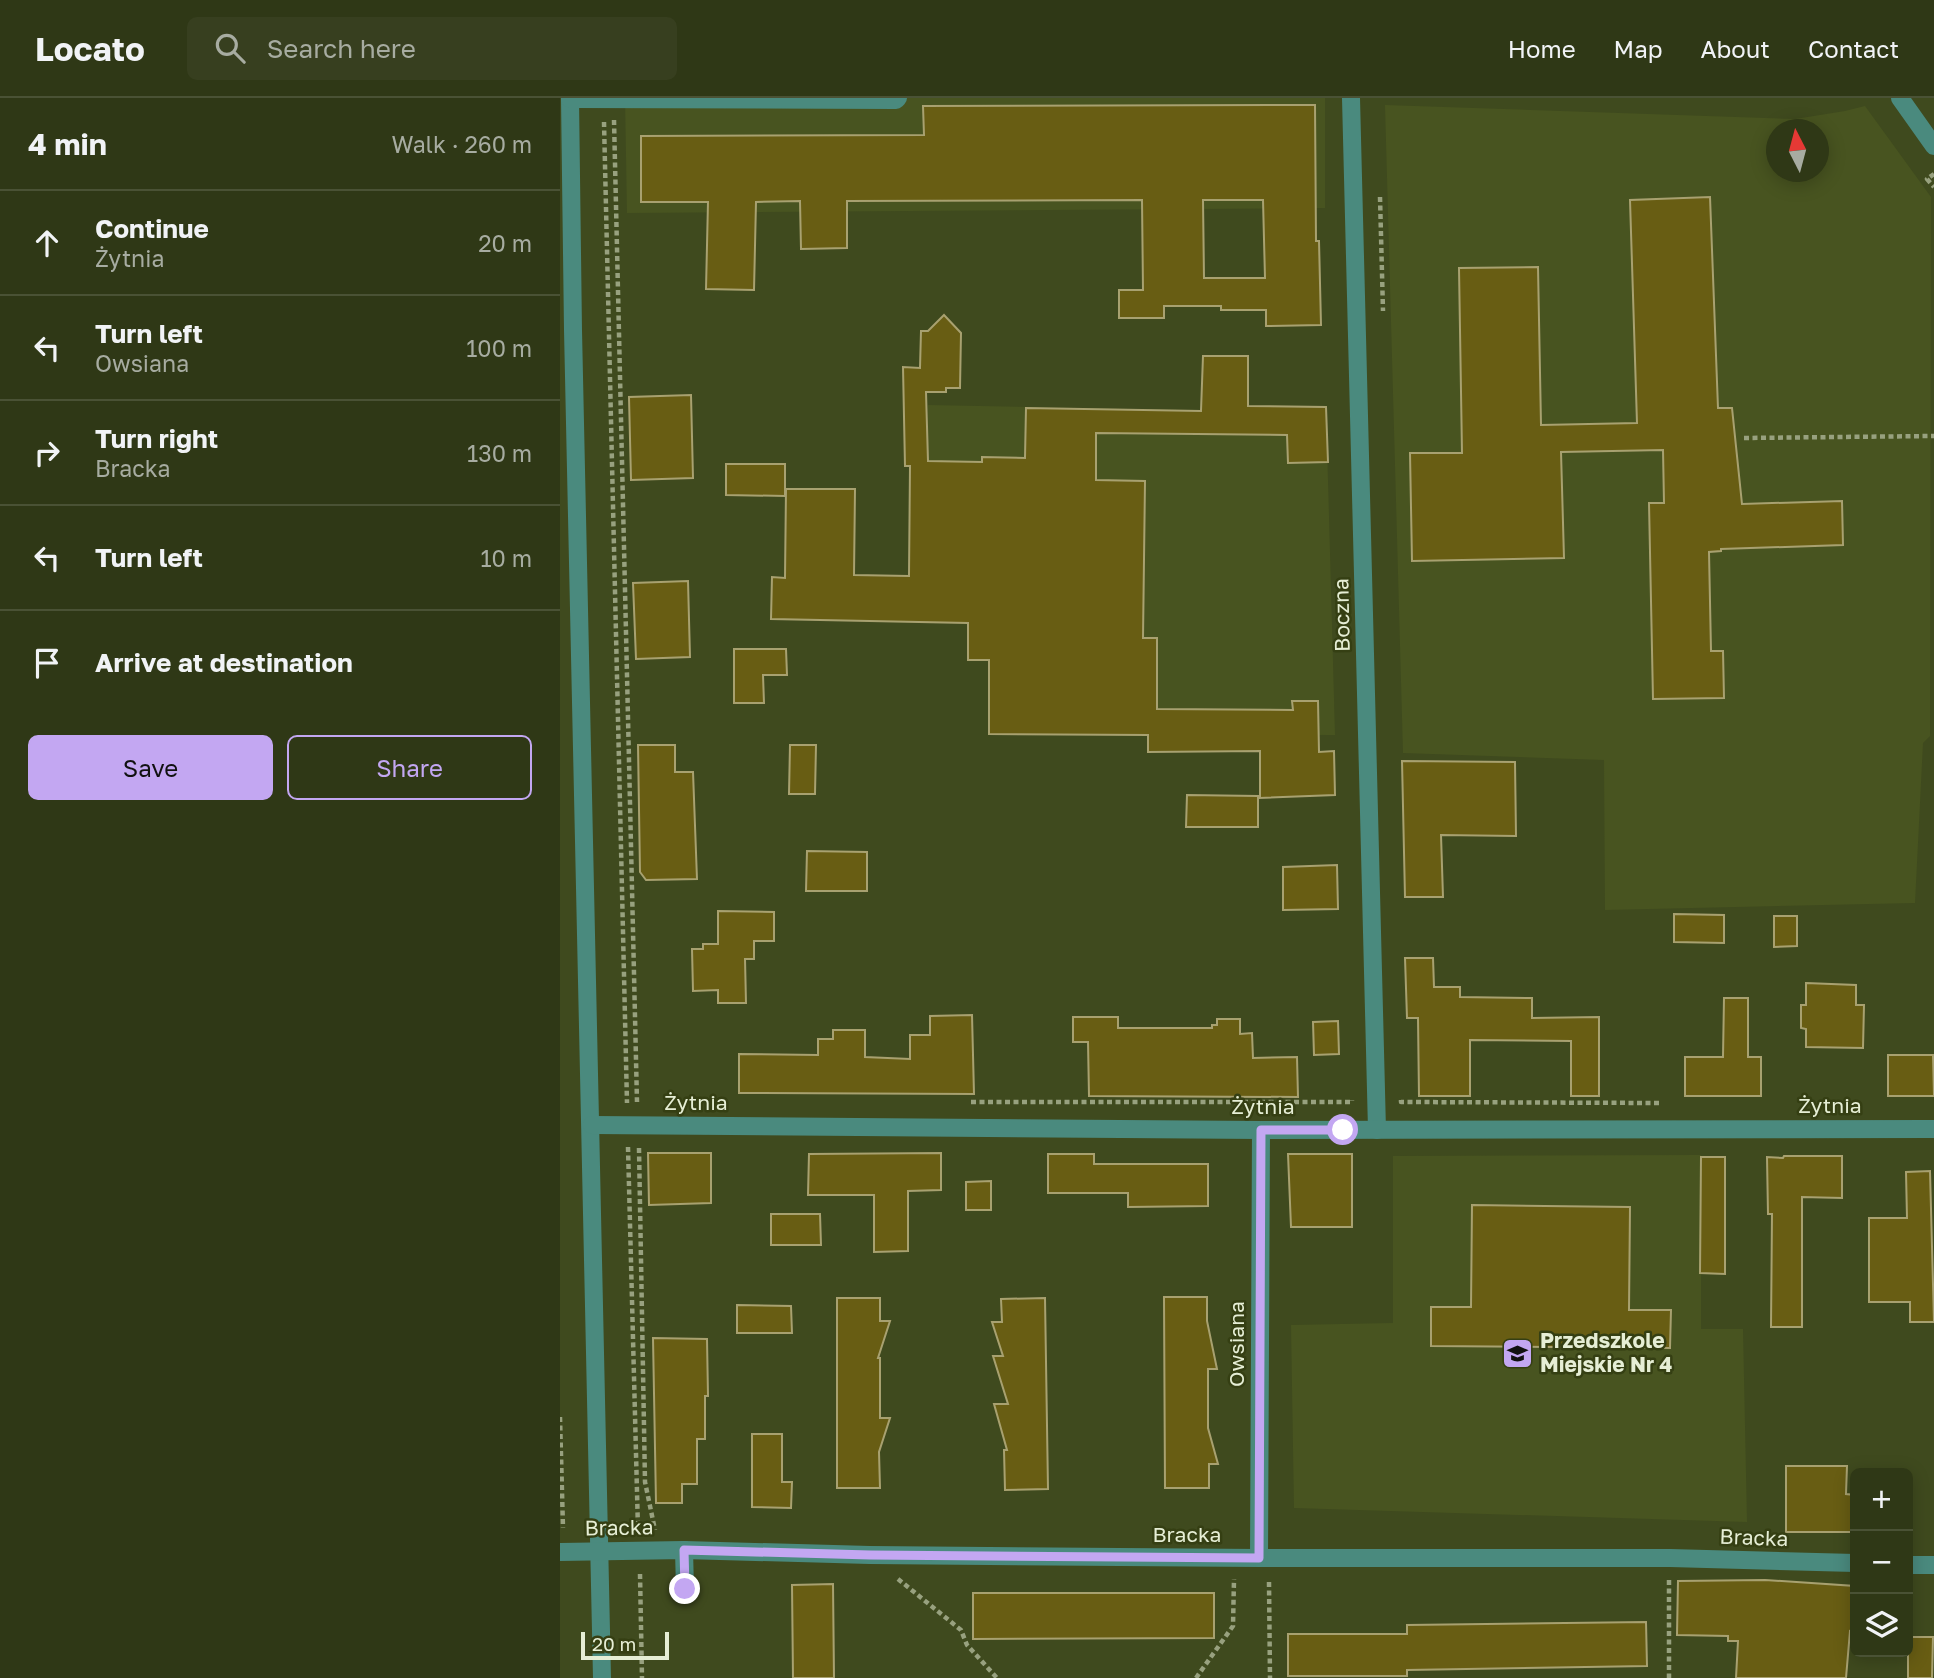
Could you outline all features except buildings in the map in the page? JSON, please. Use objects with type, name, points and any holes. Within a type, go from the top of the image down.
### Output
[{"type":"street","points":[[602,1678],[592,1125],[566,330],[570,98],[898,98]]},
{"type":"street","name":"Boczna","points":[[1351,98],[1377,1130]]},
{"type":"street","points":[[1900,98],[1934,146]]},
{"type":"street","name":"Żytnia","points":[[592,1125],[1261,1130],[1934,1129]]},
{"type":"street","name":"Owsiana","points":[[1259,1558],[1261,1130]]},
{"type":"street","points":[[684,1550],[685,1589]]},
{"type":"street","name":"Bracka","points":[[560,1552],[684,1550],[870,1555],[1670,1558],[1850,1563]]},
{"type":"street","points":[[1913,1565],[1934,1565]]},
{"type":"path","points":[[609,99],[633,1125],[645,1482],[655,1531]]},
{"type":"path","points":[[609,99],[633,1125],[636,1493],[640,1550],[642,1678]]},
{"type":"path","points":[[1934,174],[1927,179],[1934,187]]},
{"type":"path","points":[[1380,190],[1383,321]]},
{"type":"path","points":[[1744,438],[1934,436]]},
{"type":"path","points":[[969,1102],[1352,1102],[1351,1088]]},
{"type":"path","points":[[1401,1088],[1401,1101],[1661,1103]]},
{"type":"path","points":[[560,1417],[563,1529],[560,1529]]},
{"type":"path","points":[[1669,1678],[1670,1558]]},
{"type":"path","points":[[892,1574],[961,1630],[967,1645],[997,1678]]},
{"type":"path","points":[[1196,1678],[1233,1626],[1234,1577]]},
{"type":"path","points":[[1269,1577],[1270,1678]]},
{"type":"shaded area","points":[[625,98],[1325,98],[1325,208],[627,213]]},
{"type":"shaded area","points":[[1385,105],[1795,119],[1865,106],[1931,197],[1930,736],[1923,743],[1915,903],[1605,910],[1604,760],[1403,753]]},
{"type":"shaded area","points":[[928,405],[1231,411],[1231,406],[1326,407],[1335,735],[989,734],[989,660],[928,479]]},
{"type":"shaded area","name":"Przedszkole Miejskie Nr 4","points":[[1701,1155],[1701,1329],[1743,1329],[1747,1522],[1294,1508],[1291,1325],[1393,1323],[1393,1156]]},
{"type":"place","name":"Przedszkole Miejskie Nr 4","points":[[1517,1353]]},
{"type":"route","points":[[685,1589],[684,1550],[870,1555],[1259,1558],[1261,1130],[1343,1130]]}]
